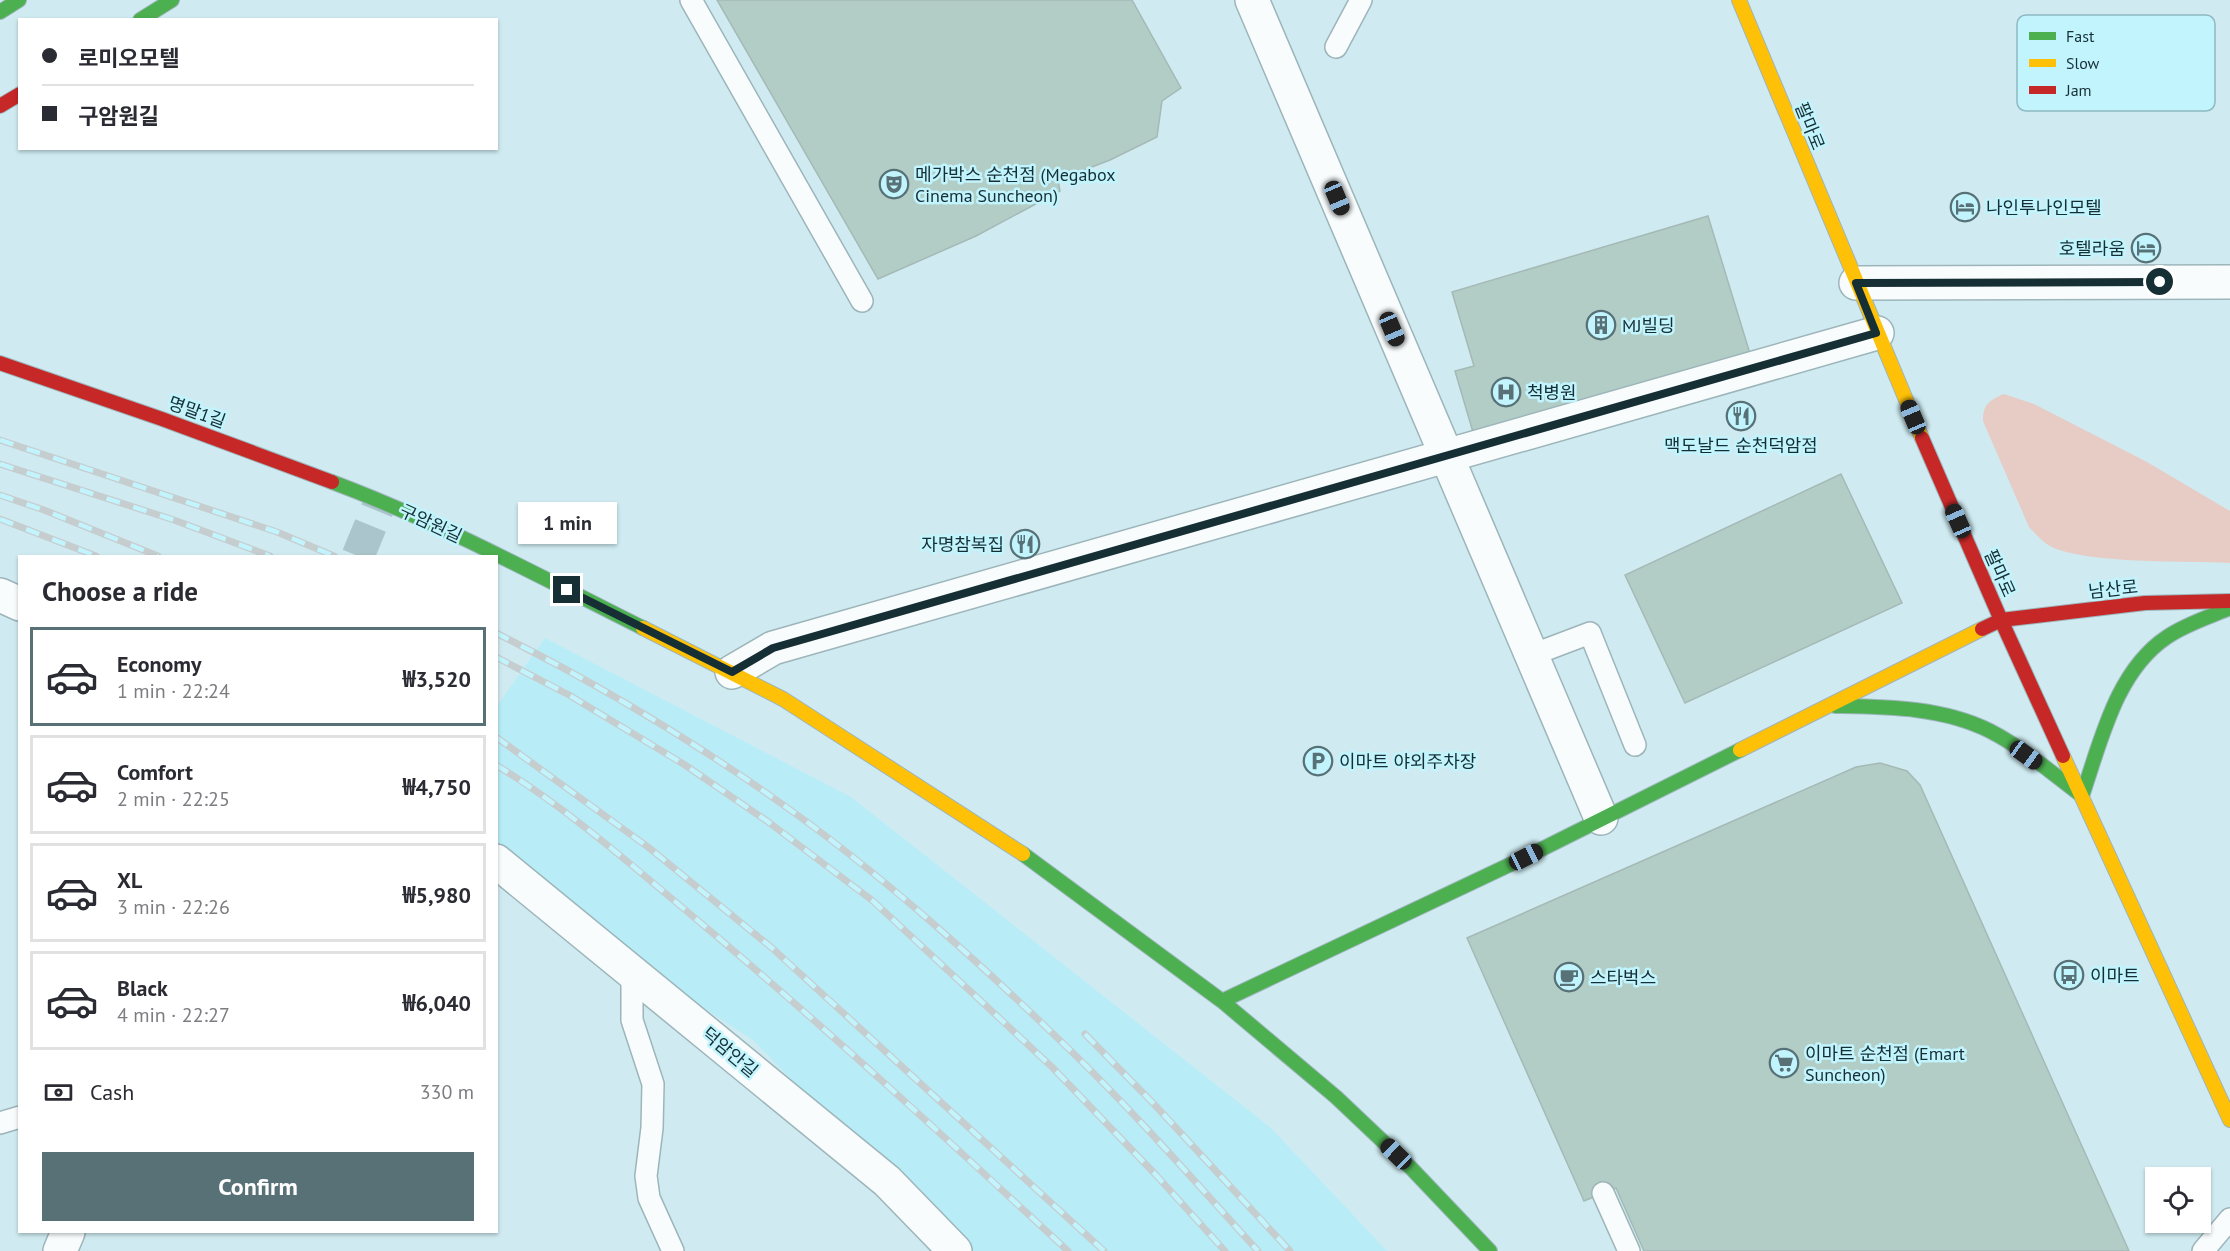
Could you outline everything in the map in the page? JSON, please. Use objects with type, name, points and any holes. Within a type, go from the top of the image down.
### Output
[{"type":"street","points":[[0,12],[19,0]]},
{"type":"street","points":[[143,18],[172,0]]},
{"type":"street","name":"팔마로","points":[[1739,0],[1876,333],[2001,620],[2228,1111]]},
{"type":"street","points":[[1253,1],[1601,818]]},
{"type":"street","points":[[0,106],[18,95]]},
{"type":"street","points":[[1856,283],[2230,282]]},
{"type":"street","points":[[732,672],[773,648],[1876,333]]},
{"type":"street","name":"명말1길","points":[[0,363],[173,423],[381,500]]},
{"type":"street","name":"구암원길","points":[[381,500],[496,555]]},
{"type":"street","name":"구암원길","points":[[498,556],[783,699],[997,835],[1103,910],[1222,1001],[1336,1097],[1411,1168],[1490,1251]]},
{"type":"street","points":[[0,595],[18,603]]},
{"type":"street","name":"남산로","points":[[1222,1001],[1526,857],[2001,620],[2145,603],[2230,601]]},
{"type":"street","points":[[1830,706],[1902,707],[1946,715],[1971,723],[2008,741],[2082,796],[2119,693],[2134,671],[2159,642],[2184,627],[2230,608]]},
{"type":"street","name":"덕암안길","points":[[498,863],[887,1181],[955,1251]]},
{"type":"street","points":[[60,1251],[68,1233]]},
{"type":"lane","points":[[691,0],[862,301]]},
{"type":"lane","points":[[1336,47],[1361,0]]},
{"type":"lane","points":[[1532,655],[1590,633],[1635,745]]},
{"type":"lane","points":[[632,971],[632,1020],[653,1084],[652,1128],[646,1176],[649,1198],[673,1251]]},
{"type":"lane","points":[[0,1123],[18,1118]]},
{"type":"lane","points":[[1603,1193],[1629,1251]]},
{"type":"lane","points":[[2203,1251],[2230,1219]]},
{"type":"shaded area","points":[[2004,394],[2034,404],[2147,462],[2230,511],[2230,563],[2111,559],[2066,552],[2044,542],[2029,527],[1983,421],[1984,411],[1988,404],[1994,398]]},
{"type":"shaded area","points":[[545,638],[851,797],[1271,1128],[1387,1251],[957,1251],[753,1040],[498,875],[498,705]]},
{"type":"building","points":[[717,0],[1132,0],[1181,88],[1162,101],[1157,137],[1110,160],[1058,180],[1060,191],[976,236],[878,279]]},
{"type":"building","name":"MJ빌딩","points":[[1708,216],[1751,357],[1475,439],[1455,371],[1474,366],[1452,292]]},
{"type":"building","points":[[1841,474],[1902,603],[1685,703],[1625,575]]},
{"type":"building","name":"이마트 순천점 (Emart Suncheon)","points":[[1880,763],[1907,771],[1920,785],[2129,1251],[1644,1251],[1616,1188],[1584,1201],[1467,938],[1856,767]]},
{"type":"tunnel","points":[[358,555],[381,500]]},
{"type":"railway","points":[[0,440],[277,532],[332,555]]},
{"type":"railway","points":[[0,464],[174,520],[267,555]]},
{"type":"railway","points":[[0,495],[44,510],[156,555]]},
{"type":"railway","points":[[0,519],[93,555]]},
{"type":"railway","points":[[498,634],[572,673],[683,738],[789,809],[863,865],[970,956],[1072,1052],[1143,1125],[1258,1251]]},
{"type":"railway","points":[[498,658],[569,695],[685,765],[767,821],[873,901],[1052,1067],[1225,1251]]},
{"type":"railway","points":[[498,738],[648,847],[772,948],[1104,1251]]},
{"type":"railway","points":[[498,766],[550,801],[602,841],[749,964],[887,1085],[1068,1251]]},
{"type":"railway","points":[[1085,1034],[1153,1103],[1290,1251]]},
{"type":"traffic: fast","points":[[0,12],[19,0]]},
{"type":"traffic: fast","points":[[143,18],[172,0]]},
{"type":"traffic: fast","points":[[332,482],[451,532],[498,555]]},
{"type":"traffic: fast","points":[[498,555],[643,628]]},
{"type":"traffic: fast","points":[[2082,796],[2112,709],[2135,668],[2149,651],[2174,632],[2230,608]]},
{"type":"traffic: fast","points":[[1835,706],[1914,710],[1972,723],[2014,745],[2081,795]]},
{"type":"traffic: fast","points":[[1222,1001],[1526,857],[1740,750]]},
{"type":"traffic: fast","points":[[1023,854],[1222,1001],[1336,1097],[1411,1168],[1490,1251]]},
{"type":"traffic: slow","points":[[1739,0],[1922,438]]},
{"type":"traffic: slow","points":[[643,628],[783,699],[1023,854]]},
{"type":"traffic: slow","points":[[1740,750],[1982,629]]},
{"type":"traffic: slow","points":[[2063,756],[2230,1120]]},
{"type":"traffic: jam","points":[[0,106],[18,95]]},
{"type":"traffic: jam","points":[[0,363],[162,419],[332,482]]},
{"type":"traffic: jam","points":[[1922,438],[2063,756]]},
{"type":"traffic: jam","points":[[1982,629],[2001,620],[2145,603],[2230,601]]},
{"type":"place","name":"메가박스 순천점 (Megabox Cinema Suncheon)","points":[[894,184]]},
{"type":"place","name":"나인투나인모텔","points":[[1965,207]]},
{"type":"place","name":"호텔라움","points":[[2146,248]]},
{"type":"place","name":"MJ빌딩","points":[[1601,325]]},
{"type":"place","name":"척병원","points":[[1506,392]]},
{"type":"place","name":"맥도날드 순천덕암점","points":[[1741,416]]},
{"type":"place","name":"자명참복집","points":[[1025,544]]},
{"type":"place","name":"이마트 야외주차장","points":[[1318,761]]},
{"type":"place","name":"이마트","points":[[2069,975]]},
{"type":"place","name":"스타벅스","points":[[1569,977]]},
{"type":"place","name":"이마트 순천점 (Emart Suncheon)","points":[[1784,1063]]},
{"type":"route","points":[[567,590],[732,672],[773,648],[1876,333],[1856,283],[2160,282]]}]
